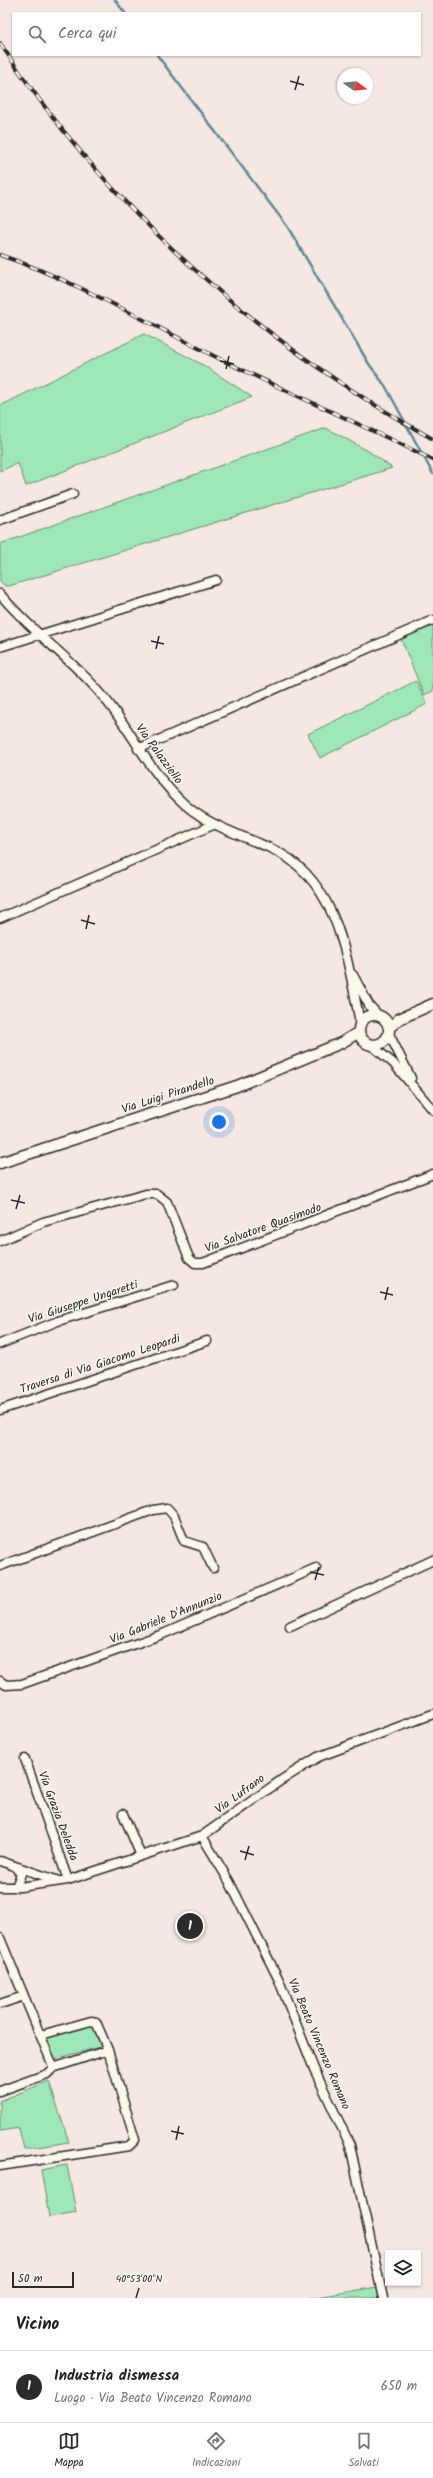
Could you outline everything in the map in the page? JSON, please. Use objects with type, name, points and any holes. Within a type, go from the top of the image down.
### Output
[{"type":"street","points":[[0,520],[73,494]]},
{"type":"street","points":[[0,647],[216,580]]},
{"type":"street","name":"Via Palazziello","points":[[0,594],[101,693],[116,712],[138,749],[178,799],[213,825],[275,851],[296,863],[315,883],[331,910],[348,963],[363,1035]]},
{"type":"street","points":[[138,749],[433,620]]},
{"type":"street","points":[[0,918],[98,873],[213,825]]},
{"type":"street","name":"Via Palazziello","points":[[348,963],[369,1005],[380,1016]]},
{"type":"street","points":[[363,1035],[383,1042],[389,1031],[400,1019],[433,1004]]},
{"type":"street","points":[[363,1035],[366,1017],[380,1016],[400,1019]]},
{"type":"street","points":[[380,1016],[389,1031],[418,1091]]},
{"type":"street","points":[[363,1035],[393,1063],[433,1110]]},
{"type":"street","name":"Via Luigi Pirandello","points":[[0,1163],[236,1086],[363,1035]]},
{"type":"street","name":"Via Salvatore Quasimodo","points":[[0,1241],[43,1222],[146,1194],[157,1194],[167,1202],[189,1258],[195,1263],[203,1263],[433,1174]]},
{"type":"street","name":"Via Giuseppe Ungaretti","points":[[0,1344],[58,1321],[174,1285]]},
{"type":"street","name":"Traversa di Via Giacomo Leopardi","points":[[0,1410],[207,1341]]},
{"type":"street","points":[[0,1566],[153,1510],[167,1508],[174,1516],[184,1541],[203,1546],[213,1568]]},
{"type":"street","points":[[290,1626],[433,1560]]},
{"type":"street","name":"Via Gabriele D'Annunzio","points":[[0,1681],[6,1685],[22,1684],[156,1637],[316,1568]]},
{"type":"street","name":"Via Lufrano","points":[[0,1886],[13,1887],[57,1880],[68,1880],[202,1836],[280,1781],[318,1757],[433,1714]]},
{"type":"street","name":"Via Grazia Deledda","points":[[25,1759],[68,1880]]},
{"type":"street","points":[[123,1814],[141,1856]]},
{"type":"street","name":"Via Beato Vincenzo Romano","points":[[202,1836],[229,1881],[278,1978],[314,2069],[350,2145],[383,2298]]},
{"type":"street","name":"Via Lufrano","points":[[1,1862],[57,1880]]},
{"type":"street","points":[[0,1893],[13,1887],[21,1874],[14,1866]]},
{"type":"street","points":[[0,1938],[54,2067]]},
{"type":"street","points":[[0,2004],[24,1996]]},
{"type":"street","points":[[0,2166],[134,2144],[135,2134],[98,2024],[93,2020],[41,2035]]},
{"type":"street","points":[[0,2091],[47,2074],[54,2067],[108,2050]]},
{"type":"green space","points":[[144,334],[203,365],[252,397],[26,486],[18,463],[0,471],[0,406]]},
{"type":"green space","points":[[326,428],[370,452],[392,468],[9,586],[5,586],[0,581],[0,544]]},
{"type":"green space","points":[[433,626],[433,691],[424,695],[401,639]]},
{"type":"green space","points":[[416,681],[427,704],[320,758],[308,734]]},
{"type":"green space","points":[[93,2023],[103,2046],[55,2059],[46,2036]]},
{"type":"green space","points":[[49,2081],[69,2142],[24,2149],[19,2128],[0,2131],[0,2101]]},
{"type":"green space","points":[[67,2165],[76,2212],[49,2217],[41,2170]]},
{"type":"green space","points":[[377,2287],[379,2298],[311,2298]]},
{"type":"waterway","points":[[115,0],[124,12]]},
{"type":"waterway","points":[[158,56],[287,226],[369,364],[386,387],[433,474]]},
{"type":"railway","points":[[0,43],[43,104],[89,162],[139,216],[192,268],[249,316],[308,360],[369,402],[433,439]]},
{"type":"railway","points":[[0,255],[55,276],[241,369],[433,460]]},
{"type":"place","name":"Industria dismessa","points":[[190,1926]]}]
